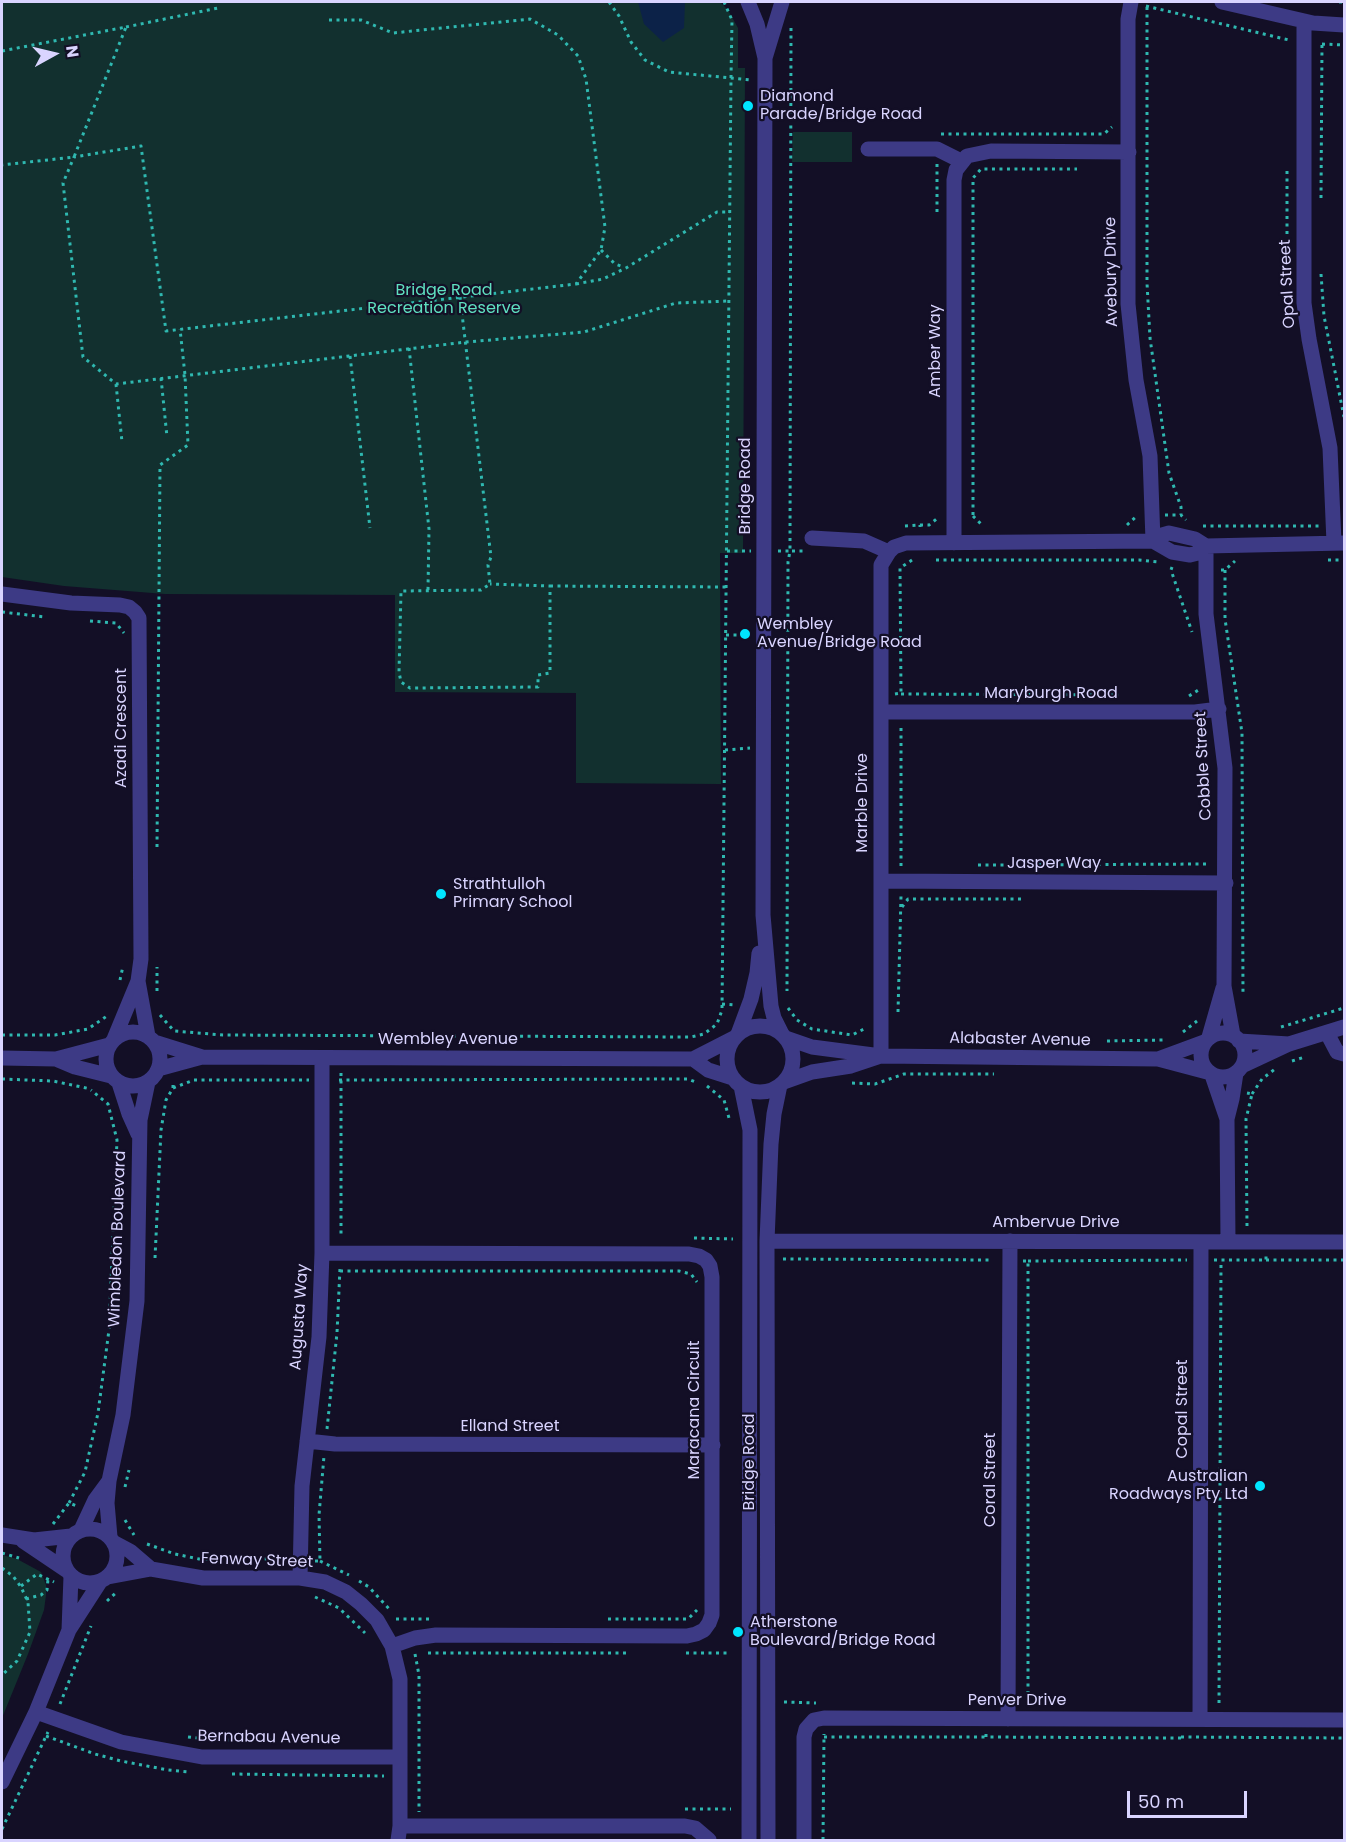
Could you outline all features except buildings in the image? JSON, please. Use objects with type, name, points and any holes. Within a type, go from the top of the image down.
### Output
[{"type":"street","name":"Bridge Road","points":[[748,2],[757,24],[765,58],[763,915],[771,1006],[774,1018],[784,1036]]},
{"type":"street","name":"Bridge Road","points":[[765,58],[782,2]]},
{"type":"street","name":"Avebury Drive","points":[[1131,2],[1128,19],[1128,304],[1136,380],[1150,456],[1145,515],[1153,541]]},
{"type":"street","points":[[1222,2],[1304,21],[1344,25]]},
{"type":"street","name":"Opal Street","points":[[1304,21],[1304,303],[1330,448],[1334,526],[1339,543]]},
{"type":"street","points":[[868,149],[936,149],[961,161],[971,154],[991,151],[1129,152]]},
{"type":"street","name":"Amber Way","points":[[954,543],[954,180],[961,161]]},
{"type":"street","points":[[812,538],[864,541],[889,552],[894,547],[906,543],[1153,541],[1172,552],[1190,555],[1198,553],[1206,546],[1339,543]]},
{"type":"street","name":"Cobble Street","points":[[1206,546],[1206,614],[1220,709],[1225,768],[1224,986],[1236,1038]]},
{"type":"street","name":"Marble Drive","points":[[881,1056],[882,565],[889,552]]},
{"type":"street","name":"Azadi Crescent","points":[[2,594],[71,603],[120,605],[135,612],[139,618],[141,959],[138,981],[130,996],[126,1015],[112,1042]]},
{"type":"street","name":"Maryburgh Road","points":[[882,712],[1195,712],[1220,709]]},
{"type":"street","name":"Jasper Way","points":[[881,881],[1226,883]]},
{"type":"street","name":"Bridge Road","points":[[736,1036],[757,973],[763,915]]},
{"type":"street","name":"Azadi Crescent","points":[[138,981],[154,1013],[151,1039]]},
{"type":"street","name":"Cobble Street","points":[[1206,1040],[1224,986]]},
{"type":"street","points":[[755,1026],[774,1029],[784,1036],[793,1056],[789,1074],[782,1084],[773,1090],[756,1092],[737,1082],[728,1068],[727,1058],[729,1047],[736,1036],[755,1026]]},
{"type":"street","points":[[1209,1074],[1224,1078],[1289,1044],[1344,1027]]},
{"type":"street","points":[[2,1058],[56,1059],[112,1042],[127,1032],[134,1032],[151,1039],[160,1055],[158,1069],[148,1082],[134,1086],[56,1059]]},
{"type":"street","points":[[1227,1119],[1209,1074],[1200,1060],[1206,1040],[1221,1033],[1236,1038],[1289,1044]]},
{"type":"street","points":[[1327,1033],[1337,1052],[1344,1054]]},
{"type":"street","name":"Wembley Avenue","points":[[158,1069],[202,1057],[693,1059],[736,1036]]},
{"type":"street","name":"Alabaster Avenue","points":[[784,1036],[812,1047],[881,1056],[1158,1059],[1209,1074]]},
{"type":"street","points":[[1228,1242],[1227,1119],[1244,1050],[1236,1038]]},
{"type":"street","name":"Wembley Avenue","points":[[151,1039],[202,1057]]},
{"type":"street","name":"Alabaster Avenue","points":[[1158,1059],[1206,1040]]},
{"type":"street","points":[[112,1042],[106,1051],[106,1064],[115,1079]]},
{"type":"street","name":"Alabaster Avenue","points":[[782,1084],[812,1072],[851,1066],[881,1056]]},
{"type":"street","name":"Augusta Way","points":[[300,1578],[303,1486],[319,1337],[322,1253],[322,1058]]},
{"type":"street","name":"Wembley Avenue","points":[[693,1059],[708,1070],[737,1082]]},
{"type":"street","name":"Wimbledon Boulevard","points":[[115,1079],[141,1140]]},
{"type":"street","name":"Wimbledon Boulevard","points":[[112,1540],[107,1503],[109,1481],[123,1415],[137,1301],[140,1120],[148,1082]]},
{"type":"street","name":"Bridge Road","points":[[737,1082],[750,1130],[748,1840]]},
{"type":"street","name":"Bridge Road","points":[[768,1840],[767,1241],[771,1135],[782,1084]]},
{"type":"street","name":"Ambervue Drive","points":[[767,1241],[1344,1242]]},
{"type":"street","name":"Coral Street","points":[[1008,1719],[1010,1241]]},
{"type":"street","name":"Copal Street","points":[[1200,1719],[1201,1242]]},
{"type":"street","name":"Maracana Circuit","points":[[322,1253],[689,1254],[699,1256],[710,1266],[712,1277],[712,1615],[709,1623],[696,1634],[687,1636],[436,1635],[415,1638],[392,1646]]},
{"type":"street","name":"Elland Street","points":[[307,1441],[335,1444],[713,1445]]},
{"type":"street","name":"Wimbledon Boulevard","points":[[76,1533],[109,1481]]},
{"type":"street","points":[[2,1535],[41,1540],[96,1529],[112,1540],[118,1557],[113,1571],[104,1579],[69,1630],[36,1712],[2,1782]]},
{"type":"street","points":[[69,1630],[68,1573],[64,1563],[64,1549],[76,1533]]},
{"type":"street","points":[[20,1539],[84,1583],[104,1579]]},
{"type":"street","name":"Fenway Street","points":[[112,1540],[130,1551],[151,1569]]},
{"type":"street","name":"Fenway Street","points":[[104,1579],[151,1569],[203,1578],[300,1578],[325,1582],[346,1592],[376,1620],[392,1646],[400,1679],[399,1833]]},
{"type":"street","name":"Bernabau Avenue","points":[[36,1712],[121,1742],[202,1757],[400,1757]]},
{"type":"street","name":"Penver Drive","points":[[804,1840],[804,1737],[806,1729],[814,1720],[822,1718],[1344,1720]]},
{"type":"street","points":[[399,1833],[685,1826],[695,1828],[709,1840]]},
{"type":"path","points":[[609,2],[619,16],[631,42],[645,60],[669,72],[765,82]]},
{"type":"path","points":[[154,1013],[174,1031],[223,1035],[691,1036],[704,1034],[717,1024],[722,1010],[732,20],[724,2]]},
{"type":"path","points":[[1131,2],[1303,42],[1344,45]]},
{"type":"path","points":[[1339,2],[1344,2]]},
{"type":"path","points":[[1147,6],[1149,327],[1169,473],[1181,507],[1181,515],[1189,523]]},
{"type":"path","points":[[2,51],[218,8]]},
{"type":"path","points":[[329,20],[361,20],[393,33],[530,19],[558,35],[578,56],[586,79],[605,227],[601,250],[576,284]]},
{"type":"path","points":[[787,994],[792,22]]},
{"type":"path","points":[[122,442],[116,384],[83,357],[63,183],[126,27]]},
{"type":"path","points":[[1321,203],[1322,44]]},
{"type":"path","points":[[936,134],[1104,134],[1114,126]]},
{"type":"path","points":[[2,165],[74,157],[141,146],[166,331],[603,279],[626,268],[717,212],[730,212]]},
{"type":"path","points":[[993,526],[982,526],[973,516],[973,178],[981,169],[1084,169]]},
{"type":"path","points":[[601,250],[615,264],[626,268]]},
{"type":"path","points":[[1321,265],[1324,316],[1344,417]]},
{"type":"path","points":[[460,297],[490,557],[490,584]]},
{"type":"path","points":[[116,384],[409,348],[584,332],[676,303],[729,301]]},
{"type":"path","points":[[157,850],[160,465],[188,445],[185,375],[180,329]]},
{"type":"path","points":[[409,348],[429,529],[428,590]]},
{"type":"path","points":[[350,356],[370,528]]},
{"type":"path","points":[[161,378],[168,437]]},
{"type":"path","points":[[1137,506],[1145,515]]},
{"type":"path","points":[[1126,526],[1145,515],[1181,515]]},
{"type":"path","points":[[920,525],[929,525],[940,516],[973,516]]},
{"type":"path","points":[[1199,525],[1210,527],[1334,526]]},
{"type":"path","points":[[727,551],[790,551]]},
{"type":"path","points":[[898,1018],[902,693],[900,568],[910,560],[920,560]]},
{"type":"path","points":[[931,560],[1139,560],[1164,563],[1171,570],[1192,634]]},
{"type":"path","points":[[1322,560],[1344,560]]},
{"type":"path","points":[[1206,570],[1225,570],[1234,561],[1245,561]]},
{"type":"path","points":[[550,586],[550,673],[538,675],[538,687],[410,688],[401,682],[399,672],[401,591],[482,590],[490,584],[726,587]]},
{"type":"path","points":[[2,612],[52,617]]},
{"type":"path","points":[[85,620],[116,623],[125,633],[125,643]]},
{"type":"path","points":[[726,635],[764,635]]},
{"type":"path","points":[[1179,695],[1191,696],[1200,690],[1199,679]]},
{"type":"path","points":[[882,694],[1122,695]]},
{"type":"path","points":[[972,865],[1210,864]]},
{"type":"path","points":[[881,865],[901,865]]},
{"type":"path","points":[[120,982],[124,961]]},
{"type":"path","points":[[157,967],[157,1002]]},
{"type":"path","points":[[1277,1027],[1344,1008]]},
{"type":"path","points":[[2,1035],[56,1035],[88,1029],[110,1014],[126,1015]]},
{"type":"path","points":[[1181,1034],[1199,1019],[1214,1018]]},
{"type":"path","points":[[812,1047],[812,1029],[852,1035],[864,1028],[880,1028]]},
{"type":"path","points":[[1100,1041],[1166,1039]]},
{"type":"path","points":[[1288,1063],[1306,1056]]},
{"type":"path","points":[[1252,1094],[1262,1079],[1278,1066]]},
{"type":"path","points":[[848,1082],[874,1084],[904,1074],[996,1074]]},
{"type":"path","points":[[173,1088],[194,1080],[688,1079],[706,1085]]},
{"type":"path","points":[[69,1503],[85,1472],[98,1413],[110,1330],[117,1140],[108,1104],[91,1090]]},
{"type":"path","points":[[783,1259],[993,1260]]},
{"type":"path","points":[[1219,1703],[1221,1260]]},
{"type":"path","points":[[1266,1260],[1344,1260]]},
{"type":"path","points":[[340,1271],[679,1271],[691,1274],[697,1282]]},
{"type":"path","points":[[2,1568],[13,1576],[26,1599],[30,1632],[18,1661],[2,1675]]},
{"type":"path","points":[[26,1599],[41,1595],[47,1590],[48,1579]]},
{"type":"path","points":[[606,1619],[688,1618],[697,1611],[697,1593],[712,1593]]},
{"type":"path","points":[[305,1595],[339,1608],[364,1632],[369,1640]]},
{"type":"path","points":[[396,1619],[431,1619]]},
{"type":"path","points":[[426,1653],[626,1653]]},
{"type":"path","points":[[684,1653],[731,1653]]},
{"type":"path","points":[[60,1704],[69,1708]]},
{"type":"path","points":[[183,1737],[216,1740],[276,1740]]},
{"type":"path","points":[[824,1737],[986,1737]]},
{"type":"path","points":[[384,1757],[384,1785]]},
{"type":"green space","name":"Bridge Road Recreation Reserve","points":[[2,2],[720,2],[728,10],[738,28],[738,68],[745,68],[743,553],[720,553],[721,784],[576,783],[576,693],[395,692],[395,595],[165,594],[64,586],[2,577]]},
{"type":"green space","points":[[793,132],[852,132],[852,162],[792,162]]},
{"type":"green space","points":[[2,1555],[17,1559],[41,1572],[46,1585],[46,1595],[44,1610],[2,1718]]},
{"type":"water","points":[[638,2],[685,2],[684,28],[663,42],[644,24]]},
{"type":"place","name":"Diamond Parade/Bridge Road","points":[[748,106]]},
{"type":"place","name":"Wembley Avenue/Bridge Road","points":[[745,634]]},
{"type":"place","name":"Strathtulloh Primary School","points":[[441,894]]},
{"type":"place","name":"Australian Roadways Pty Ltd","points":[[1260,1486]]},
{"type":"place","name":"Atherstone Boulevard/Bridge Road","points":[[738,1632]]}]
